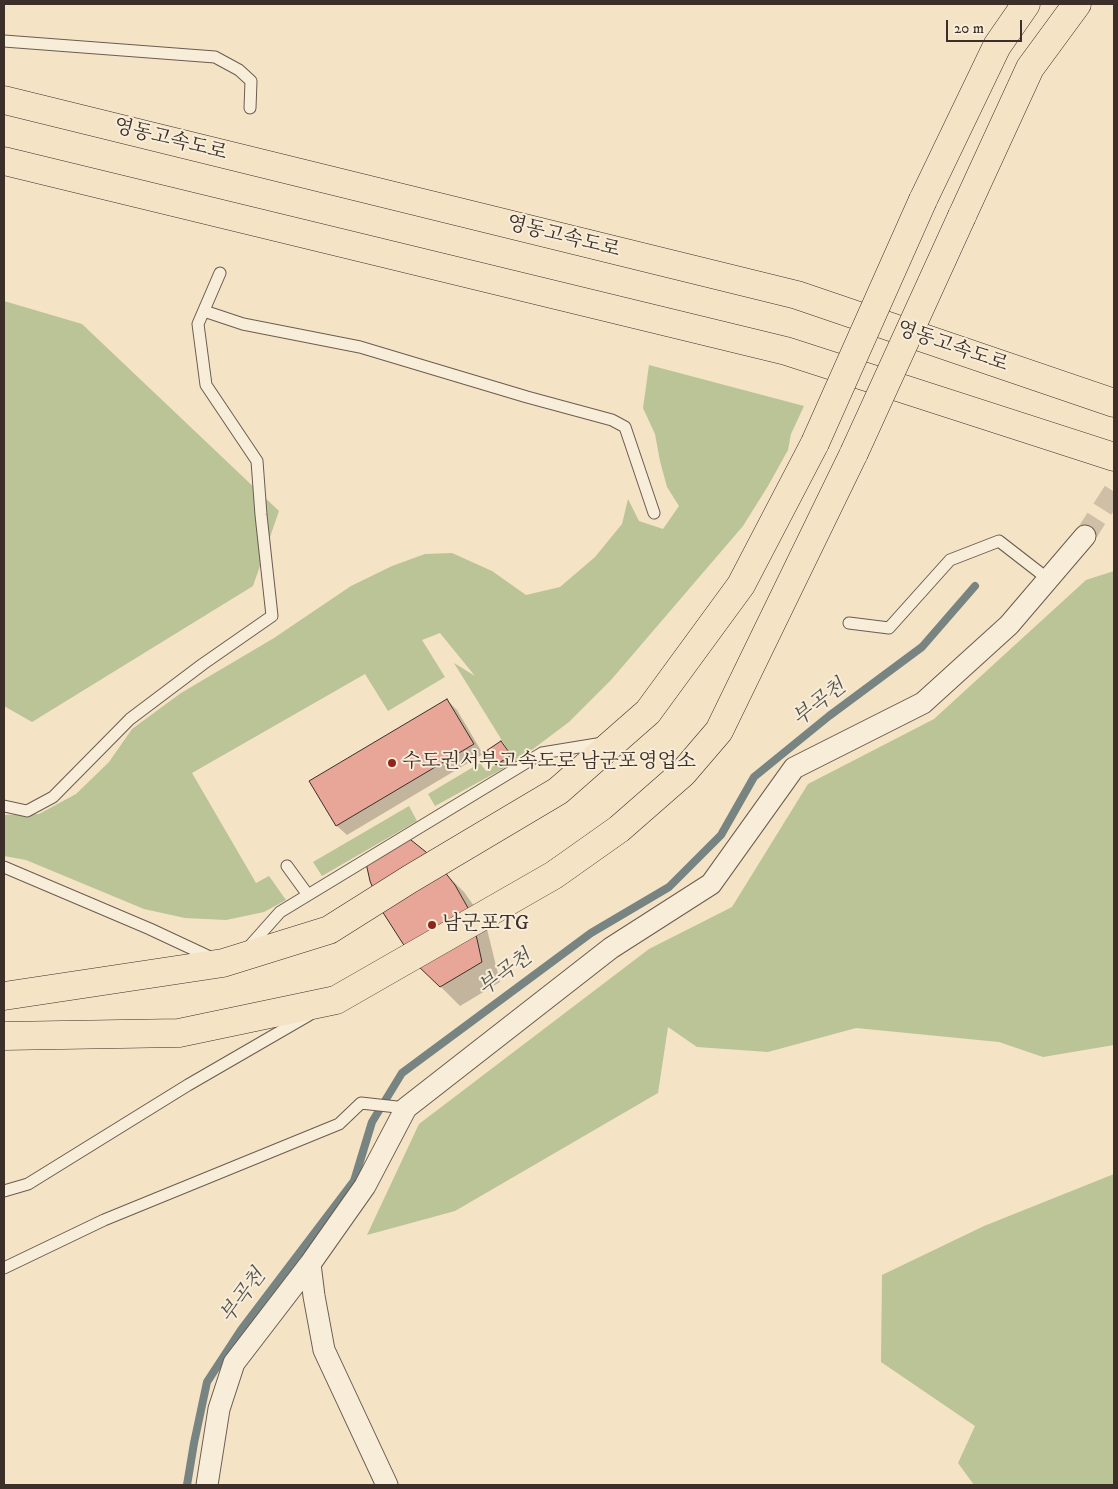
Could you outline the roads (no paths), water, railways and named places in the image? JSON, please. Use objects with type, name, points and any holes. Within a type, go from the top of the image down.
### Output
[{"type":"highway","points":[[4,996],[231,961],[328,930],[558,791],[648,712],[741,586],[816,443],[923,200],[997,46],[1026,4]]},
{"type":"highway","points":[[4,1036],[179,1034],[336,1000],[554,875],[619,829],[684,773],[719,731],[854,453],[1030,68],[1077,4]]},
{"type":"highway","name":"영동고속도로","points":[[4,100],[797,295],[1114,403]]},
{"type":"highway","points":[[4,161],[786,351],[1114,457]]},
{"type":"street","points":[[207,1485],[219,1408],[234,1363],[310,1264],[365,1186],[406,1108],[611,948],[711,884],[794,768],[923,703],[1009,625],[1085,536]]},
{"type":"street","points":[[310,1264],[324,1350],[386,1485]]},
{"type":"lane","points":[[4,41],[215,57],[239,70],[251,81],[250,108]]},
{"type":"lane","points":[[4,806],[27,811],[53,797],[130,719],[203,664],[272,616],[257,461],[206,384],[198,324],[220,273]]},
{"type":"lane","points":[[204,311],[243,324],[360,347],[526,397],[612,420],[626,428],[654,513]]},
{"type":"lane","points":[[848,624],[889,628],[950,560],[999,541],[1048,579]]},
{"type":"lane","points":[[4,867],[231,961],[280,912],[542,753],[614,741]]},
{"type":"lane","points":[[287,866],[308,895]]},
{"type":"lane","points":[[4,1191],[28,1184],[188,1085],[336,1000]]},
{"type":"lane","points":[[4,1268],[104,1220],[339,1124],[361,1103],[406,1108]]},
{"type":"waterway","name":"부곡천","points":[[187,1485],[207,1382],[241,1330],[354,1181],[372,1122],[402,1073],[591,933],[669,887],[721,835],[754,777],[829,716],[922,647],[975,586]]},
{"type":"tunnel","points":[[1085,536],[1114,491]]},
{"type":"place","name":"수도권서부고속도로 남군포영업소","points":[[392,763]]},
{"type":"place","name":"남군포TG","points":[[432,925]]}]
